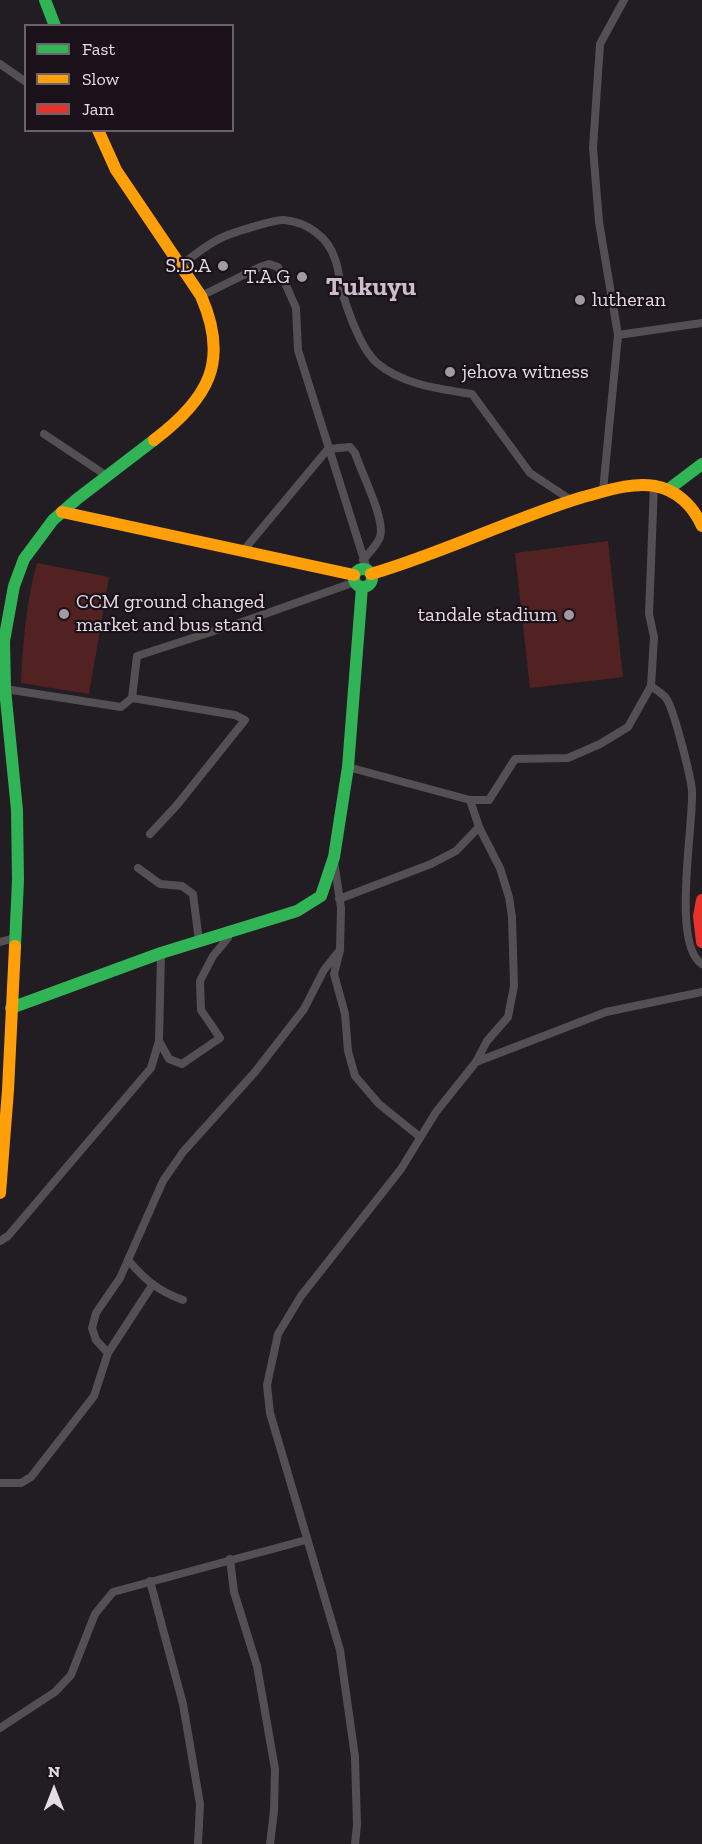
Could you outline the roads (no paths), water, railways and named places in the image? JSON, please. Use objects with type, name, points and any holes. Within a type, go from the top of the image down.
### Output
[{"type":"main road","points":[[45,0],[54,24]]},
{"type":"main road","points":[[0,1192],[5,1059],[11,1008],[18,880],[17,810],[2,689],[4,640],[14,586],[24,559],[53,520],[106,476],[178,422],[202,392],[214,360],[215,344],[211,319],[201,296],[116,170],[97,132]]},
{"type":"main road","points":[[669,489],[702,464]]},
{"type":"main road","points":[[11,1008],[162,953],[297,911],[321,896],[333,857],[348,767],[357,581],[361,569],[399,566],[570,500],[626,487],[654,485],[669,489],[684,500],[702,526]]},
{"type":"main road","points":[[62,512],[243,551],[357,581]]},
{"type":"main road","points":[[702,900],[699,928],[702,942]]},
{"type":"street","points":[[603,491],[618,335],[599,222],[593,148],[600,44],[624,0]]},
{"type":"street","points":[[0,64],[24,81]]},
{"type":"street","points":[[181,265],[224,237],[282,220],[305,225],[321,235],[335,257],[343,296],[362,344],[377,363],[402,378],[426,386],[472,394],[530,474],[570,500]]},
{"type":"street","points":[[201,296],[260,267],[268,264],[278,267],[296,308],[298,350],[367,567]]},
{"type":"street","points":[[618,335],[702,323]]},
{"type":"street","points":[[44,434],[106,476]]},
{"type":"street","points":[[243,551],[328,449],[347,446],[353,448],[380,516],[382,528],[367,567]]},
{"type":"street","points":[[348,767],[470,800],[489,800],[515,759],[568,758],[600,744],[628,726],[651,686],[654,638],[649,614],[654,485]]},
{"type":"street","points":[[2,689],[121,707],[132,698],[137,656],[357,581]]},
{"type":"street","points":[[651,686],[666,698],[676,723],[692,790],[685,908],[691,946],[698,962],[702,964]]},
{"type":"street","points":[[132,698],[235,715],[245,720],[177,806],[150,834]]},
{"type":"street","points":[[355,1844],[357,1825],[355,1757],[340,1650],[270,1413],[267,1385],[278,1334],[301,1296],[401,1169],[436,1112],[476,1062],[487,1041],[508,1017],[514,986],[512,917],[509,897],[500,868],[479,827],[470,800]]},
{"type":"street","points":[[339,899],[431,864],[456,851],[479,827]]},
{"type":"street","points":[[333,857],[339,899],[340,950],[334,974],[345,1014],[348,1051],[355,1076],[379,1104],[420,1137]]},
{"type":"street","points":[[138,868],[160,884],[182,886],[193,894],[199,941]]},
{"type":"street","points":[[159,1041],[169,1059],[182,1064],[220,1038],[201,1010],[200,981],[213,956],[228,938],[228,932]]},
{"type":"street","points":[[0,942],[15,938]]},
{"type":"street","points":[[108,1353],[96,1340],[92,1328],[96,1313],[120,1278],[162,1180],[183,1152],[255,1071],[304,1009],[324,970],[340,950]]},
{"type":"street","points":[[0,1241],[8,1236],[151,1068],[159,1041],[162,953]]},
{"type":"street","points":[[476,1062],[606,1011],[702,992]]},
{"type":"street","points":[[128,1260],[141,1275],[165,1293],[183,1300]]},
{"type":"street","points":[[0,1483],[21,1484],[31,1477],[94,1396],[108,1353],[153,1284]]},
{"type":"street","points":[[0,1728],[56,1692],[71,1675],[95,1614],[113,1592],[306,1540]]},
{"type":"street","points":[[230,1559],[234,1592],[258,1666],[275,1769],[270,1844]]},
{"type":"street","points":[[150,1581],[183,1704],[200,1804],[198,1844]]},
{"type":"place","name":"S.D.A","points":[[223,266]]},
{"type":"place","name":"T.A.G","points":[[302,277]]},
{"type":"place","name":"lutheran","points":[[580,300]]},
{"type":"place","name":"jehova witness","points":[[450,372]]},
{"type":"place","name":"CCM ground changed market and bus stand","points":[[64,614]]},
{"type":"place","name":"tandale stadium","points":[[569,615]]},
{"type":"district","name":"Tukuyu","points":[[371,288]]}]
